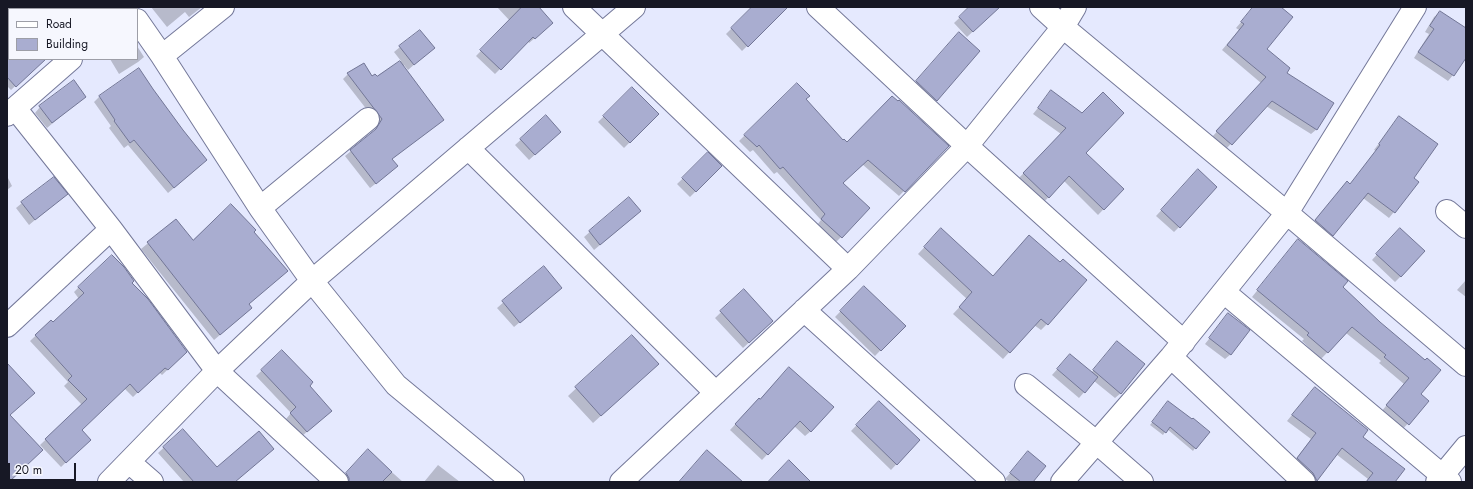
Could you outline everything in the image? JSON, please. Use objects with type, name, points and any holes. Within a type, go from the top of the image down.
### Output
[{"type":"street","points":[[162,56],[223,7]]},
{"type":"street","points":[[574,7],[604,34],[848,269]]},
{"type":"street","points":[[109,482],[217,371],[312,281],[634,7]]},
{"type":"street","points":[[818,7],[967,146],[1177,350],[1304,482]]},
{"type":"street","points":[[1041,7],[1063,27],[1287,213],[1466,366]]},
{"type":"street","points":[[621,482],[848,269],[967,146],[1063,27],[1075,7]]},
{"type":"street","points":[[1062,482],[1177,350],[1287,213],[1415,7]]},
{"type":"street","points":[[138,22],[162,56],[260,208],[312,281],[396,385],[513,482]]},
{"type":"street","points":[[70,60],[11,112],[111,229],[217,371],[337,482]]},
{"type":"street","points":[[260,208],[368,119]]},
{"type":"street","points":[[468,148],[716,393]]},
{"type":"street","points":[[1447,211],[1466,228]]},
{"type":"street","points":[[7,326],[111,229]]},
{"type":"street","points":[[1224,292],[1443,480],[1466,447]]},
{"type":"street","points":[[804,310],[994,482]]},
{"type":"street","points":[[1026,385],[1142,482]]},
{"type":"street","points":[[129,462],[152,482]]},
{"type":"building","points":[[522,7],[539,7],[553,23],[535,39],[533,37],[501,70],[480,50]]},
{"type":"building","points":[[752,7],[788,7],[748,47],[731,28]]},
{"type":"building","points":[[969,7],[1000,7],[973,32],[959,17]]},
{"type":"building","points":[[1253,7],[1281,7],[1293,17],[1267,49],[1290,68],[1287,73],[1334,103],[1317,130],[1272,101],[1232,145],[1216,131],[1266,77],[1227,45],[1244,24],[1241,22]]},
{"type":"building","points":[[1440,11],[1466,28],[1466,58],[1454,76],[1418,52],[1434,29],[1430,26]]},
{"type":"building","points":[[420,30],[435,48],[414,65],[399,46]]},
{"type":"building","points":[[959,32],[980,51],[937,101],[916,81]]},
{"type":"building","points":[[7,59],[45,60],[16,87],[7,77]]},
{"type":"building","points":[[400,61],[444,120],[392,159],[398,166],[376,184],[350,150],[376,129],[382,119],[347,73],[364,63],[372,76],[375,74],[377,76]]},
{"type":"building","points":[[139,68],[183,130],[207,160],[174,188],[134,140],[130,143],[114,121],[115,120],[99,96]]},
{"type":"building","points":[[74,80],[86,97],[52,123],[39,106]]},
{"type":"building","points":[[797,83],[810,96],[806,99],[843,140],[844,139],[847,142],[892,96],[898,101],[899,100],[949,146],[905,192],[868,160],[843,183],[870,208],[842,238],[821,219],[825,214],[783,167],[780,169],[759,145],[757,147],[744,135]]},
{"type":"building","points":[[632,87],[659,114],[630,143],[603,116]]},
{"type":"building","points":[[1051,90],[1082,113],[1103,92],[1124,113],[1086,153],[1124,189],[1104,210],[1069,176],[1049,198],[1023,173],[1066,128],[1038,108]]},
{"type":"building","points":[[546,115],[561,132],[535,155],[520,139]]},
{"type":"building","points":[[1399,116],[1438,144],[1414,178],[1419,182],[1395,213],[1368,193],[1333,236],[1315,220],[1347,181],[1350,184],[1380,145],[1379,144]]},
{"type":"building","points":[[708,152],[722,166],[696,192],[682,178]]},
{"type":"building","points":[[1198,169],[1217,187],[1180,228],[1161,210]]},
{"type":"building","points":[[54,177],[68,194],[35,220],[21,202]]},
{"type":"building","points":[[629,197],[641,211],[600,245],[589,231]]},
{"type":"building","points":[[231,204],[256,230],[254,232],[288,271],[249,304],[252,308],[220,335],[147,242],[176,219],[193,240]]},
{"type":"building","points":[[941,228],[993,276],[1029,235],[1060,262],[1063,259],[1087,280],[1048,325],[1041,319],[1010,353],[959,307],[972,292],[924,247]]},
{"type":"building","points":[[1400,228],[1425,251],[1401,277],[1376,254]]},
{"type":"building","points":[[1298,239],[1348,281],[1343,287],[1380,322],[1425,360],[1427,358],[1441,370],[1421,394],[1429,401],[1409,425],[1386,405],[1409,378],[1384,357],[1386,355],[1352,327],[1328,353],[1307,335],[1309,333],[1257,290]]},
{"type":"building","points":[[112,255],[124,267],[134,281],[132,283],[148,299],[187,352],[168,370],[165,368],[138,393],[130,384],[82,430],[91,440],[66,463],[45,439],[87,399],[68,380],[72,376],[35,335],[51,320],[53,322],[84,293],[78,287]]},
{"type":"building","points":[[544,266],[562,288],[520,323],[502,301]]},
{"type":"building","points":[[864,286],[906,326],[881,351],[840,311]]},
{"type":"building","points":[[744,289],[773,321],[749,343],[720,311]]},
{"type":"building","points":[[1228,313],[1250,330],[1231,355],[1209,338]]},
{"type":"building","points":[[632,335],[659,364],[601,416],[575,387]]},
{"type":"building","points":[[1117,341],[1145,364],[1121,394],[1093,370]]},
{"type":"building","points":[[282,350],[313,382],[310,386],[332,411],[307,432],[290,413],[296,407],[261,370]]},
{"type":"building","points":[[1070,354],[1098,377],[1085,393],[1057,369]]},
{"type":"building","points":[[7,363],[35,393],[10,415],[43,450],[9,482],[7,482]]},
{"type":"building","points":[[789,367],[834,407],[811,432],[800,421],[768,455],[735,424]]},
{"type":"building","points":[[1315,387],[1368,430],[1363,437],[1405,469],[1395,482],[1366,482],[1373,473],[1342,448],[1317,481],[1313,473],[1297,458],[1316,433],[1292,415]]},
{"type":"building","points":[[879,401],[920,440],[897,465],[856,425]]},
{"type":"building","points":[[1168,401],[1210,432],[1196,449],[1170,427],[1166,433],[1152,422]]},
{"type":"building","points":[[183,429],[217,467],[259,431],[274,449],[235,482],[194,482],[163,447]]},
{"type":"building","points":[[368,449],[392,472],[382,482],[349,482],[349,478],[346,473]]},
{"type":"building","points":[[707,450],[743,482],[679,482]]},
{"type":"building","points":[[1028,451],[1046,466],[1033,482],[1021,482],[1010,473]]},
{"type":"building","points":[[789,460],[811,482],[768,482]]}]
